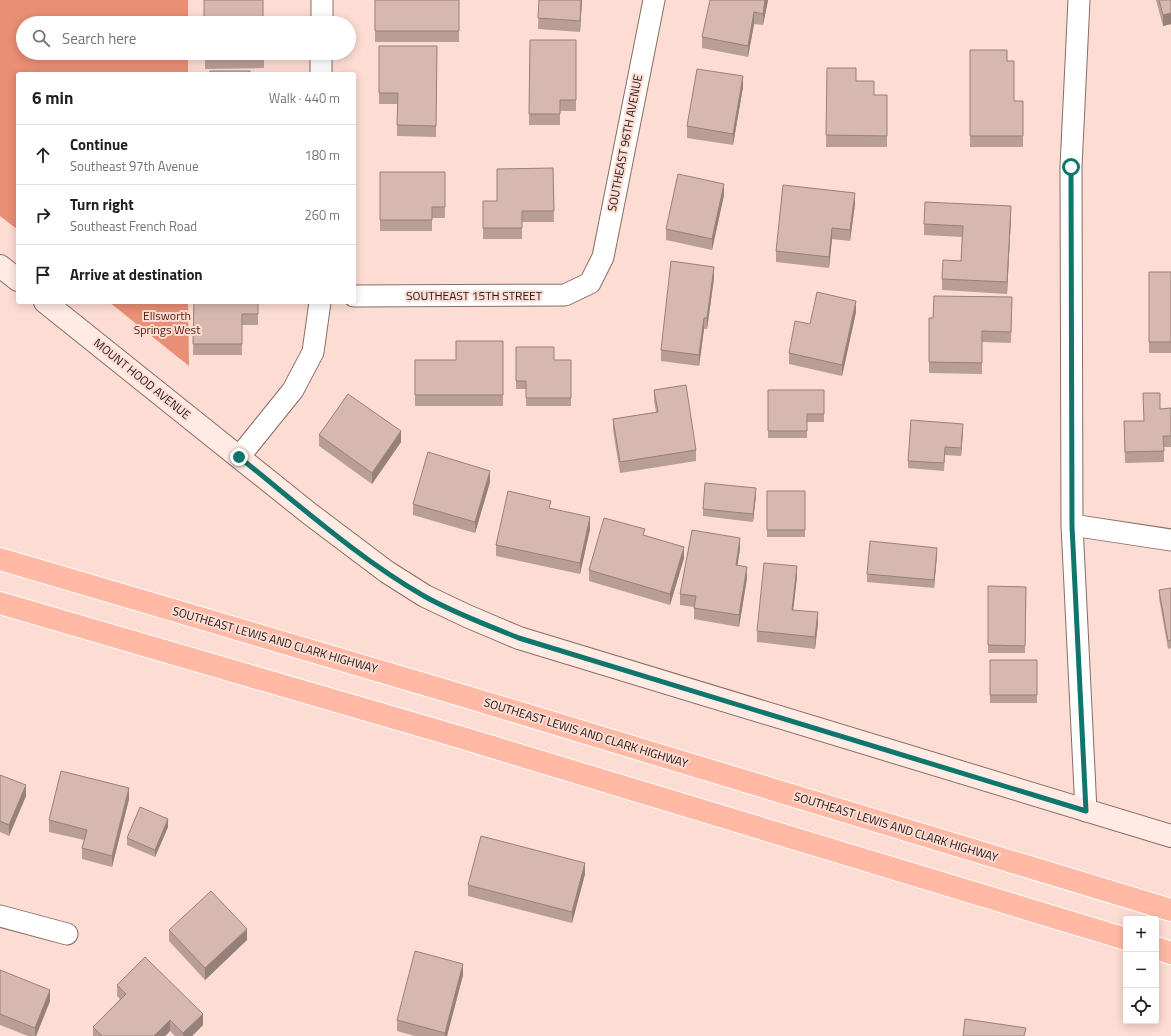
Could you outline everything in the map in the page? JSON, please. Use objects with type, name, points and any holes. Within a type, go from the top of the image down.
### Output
[{"type":"highway","name":"SOUTHEAST LEWIS AND CLARK HIGHWAY","points":[[0,559],[454,693],[1171,910]]},
{"type":"highway","points":[[0,603],[456,736],[1123,938]]},
{"type":"highway","points":[[1159,949],[1171,953]]},
{"type":"street","points":[[322,0],[322,16]]},
{"type":"street","name":"SOUTHEAST 96TH AVENUE","points":[[590,283],[603,258],[654,0]]},
{"type":"street","points":[[1079,0],[1071,167],[1072,526],[1086,811]]},
{"type":"street","points":[[321,72],[322,60]]},
{"type":"street","points":[[0,266],[16,278]]},
{"type":"street","name":"SOUTHEAST 15TH STREET","points":[[356,296],[565,296],[590,283]]},
{"type":"street","name":"MOUNT HOOD AVENUE","points":[[48,304],[310,514],[387,572],[425,596],[467,616],[527,640],[1171,836]]},
{"type":"street","points":[[239,457],[293,390],[313,352],[320,304]]},
{"type":"street","points":[[1072,526],[1171,540]]},
{"type":"street","points":[[0,916],[67,934]]},
{"type":"green space","points":[[0,0],[188,0],[188,16],[16,16],[16,60],[188,60],[188,72],[16,72],[16,228],[0,216]]},
{"type":"green space","name":"Ellsworth Springs West","points":[[112,304],[188,304],[189,366]]},
{"type":"building","points":[[204,0],[263,0],[263,16],[204,16]]},
{"type":"building","points":[[375,0],[459,0],[459,31],[375,31]]},
{"type":"building","points":[[539,0],[581,0],[580,21],[538,18]]},
{"type":"building","points":[[710,0],[765,0],[763,14],[754,12],[748,46],[702,37]]},
{"type":"building","points":[[1159,0],[1171,0],[1171,13],[1163,15]]},
{"type":"building","points":[[530,40],[576,40],[576,100],[560,100],[560,114],[529,114]]},
{"type":"building","points":[[379,46],[437,46],[436,126],[397,125],[398,93],[379,93]]},
{"type":"building","points":[[970,50],[1007,50],[1007,61],[1014,61],[1014,101],[1023,101],[1023,136],[970,136]]},
{"type":"building","points":[[827,68],[856,68],[856,81],[874,81],[874,95],[887,95],[887,136],[826,135]]},
{"type":"building","points":[[697,69],[743,76],[733,134],[687,126]]},
{"type":"building","points":[[210,71],[250,71],[250,72]]},
{"type":"building","points":[[553,168],[554,211],[522,211],[522,228],[483,228],[483,201],[497,201],[497,169]]},
{"type":"building","points":[[380,172],[445,172],[445,207],[432,207],[432,220],[380,220]]},
{"type":"building","points":[[678,174],[724,184],[712,239],[666,229]]},
{"type":"building","points":[[783,185],[855,193],[850,230],[832,228],[829,257],[776,251]]},
{"type":"building","points":[[925,202],[1011,206],[1007,282],[942,279],[943,260],[961,261],[963,226],[924,224]]},
{"type":"building","points":[[671,261],[714,267],[707,318],[704,318],[699,355],[661,350]]},
{"type":"building","points":[[1149,272],[1171,272],[1171,342],[1149,342]]},
{"type":"building","points":[[817,292],[856,301],[842,365],[789,353],[795,321],[810,324]]},
{"type":"building","points":[[934,296],[1012,297],[1011,332],[982,331],[982,363],[929,362],[929,318],[933,318]]},
{"type":"building","points":[[194,304],[258,304],[258,314],[242,314],[242,344],[193,344]]},
{"type":"building","points":[[456,341],[503,341],[503,395],[415,395],[415,360],[456,360]]},
{"type":"building","points":[[516,347],[554,347],[554,360],[571,360],[571,398],[526,398],[526,381],[516,381]]},
{"type":"building","points":[[686,385],[696,450],[620,462],[613,419],[658,412],[654,390]]},
{"type":"building","points":[[768,390],[824,390],[824,414],[807,414],[807,431],[768,431]]},
{"type":"building","points":[[1143,393],[1160,393],[1160,409],[1171,408],[1171,436],[1163,436],[1164,451],[1125,452],[1124,421],[1144,421]]},
{"type":"building","points":[[348,394],[401,431],[372,473],[319,435]]},
{"type":"building","points":[[911,420],[963,424],[961,448],[945,447],[944,463],[908,461]]},
{"type":"building","points":[[428,452],[490,471],[475,522],[413,504]]},
{"type":"building","points":[[705,483],[756,488],[753,514],[703,509]]},
{"type":"building","points":[[508,491],[551,501],[549,508],[590,517],[580,563],[496,545]]},
{"type":"building","points":[[767,491],[805,491],[805,530],[767,530]]},
{"type":"building","points":[[604,518],[645,529],[643,535],[684,547],[670,594],[589,570]]},
{"type":"building","points":[[692,530],[740,538],[736,565],[747,567],[739,615],[694,608],[696,596],[680,594]]},
{"type":"building","points":[[870,541],[937,548],[934,580],[867,574]]},
{"type":"building","points":[[764,563],[797,566],[792,610],[818,612],[815,637],[757,631]]},
{"type":"building","points":[[988,586],[1026,587],[1025,646],[988,645]]},
{"type":"building","points":[[1171,588],[1171,640],[1168,641],[1159,590]]},
{"type":"building","points":[[990,660],[1037,660],[1037,695],[990,695]]},
{"type":"building","points":[[61,771],[129,788],[112,856],[82,848],[87,830],[49,820]]},
{"type":"building","points":[[0,775],[26,785],[9,825],[0,821]]},
{"type":"building","points":[[140,807],[168,819],[155,850],[127,838]]},
{"type":"building","points":[[481,836],[585,863],[572,912],[468,885]]},
{"type":"building","points":[[211,891],[247,929],[205,968],[169,930]]},
{"type":"building","points":[[415,951],[463,964],[445,1033],[397,1020]]},
{"type":"building","points":[[145,957],[203,1014],[183,1033],[170,1020],[154,1036],[102,1036],[93,1027],[126,994],[117,985]]},
{"type":"building","points":[[0,970],[50,990],[35,1028],[0,1014]]},
{"type":"building","points":[[965,1019],[1026,1028],[1024,1036],[963,1036]]},
{"type":"route","points":[[239,457],[310,514],[387,572],[425,596],[519,638],[1086,811],[1072,526],[1071,167]]}]
